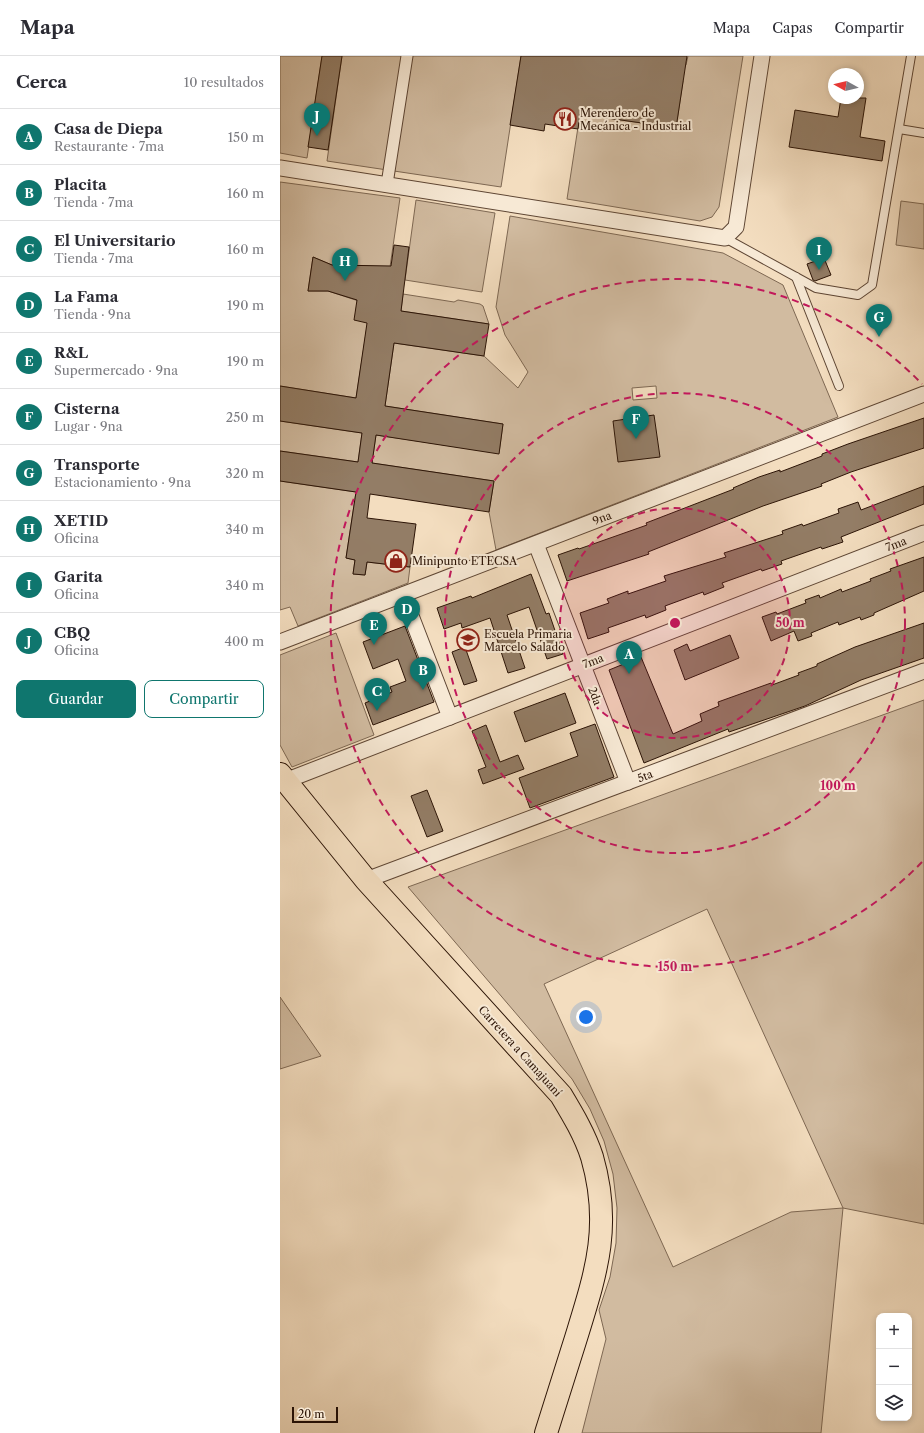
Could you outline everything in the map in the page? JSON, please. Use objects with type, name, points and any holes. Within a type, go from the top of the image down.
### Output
[{"type":"main road","name":"Carretera a Camajuaní","points":[[283,778],[366,880],[561,1095],[578,1125],[592,1156],[599,1190],[602,1224],[599,1259],[546,1433]]},
{"type":"street","points":[[387,184],[407,56]]},
{"type":"street","points":[[280,168],[725,238],[736,227],[762,56]]},
{"type":"street","name":"9na","points":[[280,642],[924,394]]},
{"type":"street","name":"7ma","points":[[283,778],[450,717],[924,533]]},
{"type":"street","name":"2da","points":[[536,544],[628,782]]},
{"type":"street","points":[[403,595],[450,717]]},
{"type":"street","name":"5ta","points":[[366,880],[924,671]]},
{"type":"lane","points":[[725,238],[816,288],[858,295],[872,285],[911,56]]},
{"type":"lane","points":[[899,129],[924,133]]},
{"type":"lane","points":[[796,277],[839,386]]},
{"type":"shaded area","points":[[280,56],[322,56],[307,158],[280,153]]},
{"type":"shaded area","points":[[342,56],[521,56],[501,187],[327,161]]},
{"type":"shaded area","points":[[623,56],[686,65],[688,56],[743,56],[719,207],[712,217],[700,221],[567,199],[580,114],[676,128],[683,81],[556,62]]},
{"type":"shaded area","points":[[280,182],[400,198],[390,267],[332,265],[313,257],[308,291],[328,291],[377,307],[367,327],[356,398],[280,386]]},
{"type":"shaded area","points":[[416,200],[495,213],[482,292],[405,280]]},
{"type":"shaded area","points":[[901,201],[924,204],[924,249],[896,245]]},
{"type":"shaded area","points":[[510,216],[723,253],[783,285],[838,417],[496,550],[489,512],[494,481],[372,463],[376,435],[499,453],[503,424],[385,406],[394,343],[484,356],[518,388],[528,372],[505,335],[496,307]],"holes":[[[656,386],[657,398],[633,400],[632,388]]]},
{"type":"shaded area","points":[[403,294],[454,302],[458,300],[480,304],[483,306],[489,324],[401,311]]},
{"type":"shaded area","points":[[280,421],[362,433],[358,462],[280,451]]},
{"type":"shaded area","points":[[280,481],[356,492],[346,558],[355,560],[353,574],[365,575],[367,562],[410,567],[408,583],[298,626],[290,607],[280,610]]},
{"type":"shaded area","points":[[336,633],[374,735],[292,767],[280,745],[280,655]]},
{"type":"shaded area","points":[[924,700],[924,1224],[843,1208],[821,1433],[582,1433],[606,1339],[599,1310],[610,1277],[616,1243],[617,1208],[613,1174],[604,1141],[590,1109],[572,1079],[408,887]],"holes":[[[707,909],[843,1208],[791,1212],[673,1267],[544,984]]]},
{"type":"shaded area","points":[[280,997],[321,1056],[280,1069]]},
{"type":"building","points":[[322,56],[342,56],[328,150],[308,147]]},
{"type":"building","points":[[521,56],[687,56],[676,128],[580,114],[578,129],[545,124],[544,131],[510,125]]},
{"type":"building","points":[[864,98],[866,98],[860,137],[885,141],[882,161],[789,147],[795,110],[838,117],[840,104],[864,104]]},
{"type":"building","points":[[394,245],[409,247],[401,311],[489,324],[484,356],[394,343],[385,406],[503,424],[499,454],[376,435],[372,463],[494,481],[489,512],[370,494],[367,518],[416,524],[410,567],[367,562],[365,575],[353,574],[355,560],[346,558],[356,492],[280,481],[280,451],[358,462],[362,433],[280,421],[280,386],[356,398],[367,323],[354,320],[357,300],[328,291],[308,291],[313,257],[332,265],[391,266]]},
{"type":"building","points":[[824,258],[831,275],[815,281],[813,280],[807,264]]},
{"type":"building","points":[[654,415],[660,457],[618,462],[613,421]]},
{"type":"building","points":[[924,418],[924,448],[851,472],[821,484],[822,486],[763,506],[648,552],[649,554],[567,581],[558,555],[647,525],[646,523],[734,489],[733,488],[759,477],[780,470],[780,472],[848,444]]},
{"type":"building","points":[[924,486],[924,504],[841,537],[843,542],[822,549],[821,547],[781,561],[782,564],[762,571],[761,569],[722,583],[724,587],[704,595],[703,592],[665,606],[666,610],[646,618],[645,615],[608,628],[609,632],[588,639],[580,613],[609,603],[607,599],[628,591],[628,594],[666,581],[664,576],[726,557],[724,553],[783,534],[782,531],[802,524],[803,526],[839,513],[838,509],[858,502],[861,510]]},
{"type":"building","points":[[924,557],[924,591],[874,613],[874,615],[861,620],[860,617],[839,625],[838,622],[811,633],[812,636],[798,641],[794,631],[771,641],[762,617],[776,612],[777,614],[806,603],[805,600],[819,595],[820,598],[841,589],[842,592],[871,581],[870,579],[891,571],[890,569]]},
{"type":"building","points":[[531,574],[546,614],[549,613],[563,654],[547,659],[529,607],[507,615],[525,668],[508,673],[490,618],[462,628],[461,623],[444,629],[437,608],[471,596],[472,598]]},
{"type":"building","points":[[924,623],[924,658],[861,680],[805,706],[729,732],[728,729],[644,763],[609,670],[641,657],[673,734],[702,721],[700,714],[719,706],[718,702],[771,683],[772,685],[799,675],[798,673],[817,666],[817,664],[855,647]]},
{"type":"building","points":[[405,626],[434,702],[373,725],[365,703],[392,692],[390,687],[406,681],[398,659],[373,669],[363,642]]},
{"type":"building","points":[[730,635],[739,658],[685,680],[674,650],[687,644],[690,651]]},
{"type":"building","points":[[465,647],[477,681],[464,685],[452,652]]},
{"type":"building","points":[[565,693],[576,723],[525,742],[514,712]]},
{"type":"building","points":[[595,724],[614,777],[530,808],[519,778],[578,756],[570,733]]},
{"type":"building","points":[[486,725],[500,762],[518,755],[524,769],[483,784],[478,770],[486,767],[472,731]]},
{"type":"building","points":[[427,790],[443,831],[427,837],[411,796]]},
{"type":"place","name":"Merendero de Mecánica - Industrial","points":[[565,119]]},
{"type":"place","name":"CBQ","points":[[317,136]]},
{"type":"place","name":"Garita","points":[[819,270]]},
{"type":"place","name":"XETID","points":[[345,281]]},
{"type":"place","name":"Transporte","points":[[879,337]]},
{"type":"place","name":"Cisterna","points":[[636,439]]},
{"type":"place","name":"Minipunto ETECSA","points":[[396,561]]},
{"type":"place","name":"La Fama","points":[[407,629]]},
{"type":"place","name":"Escuela Primaria Marcelo Salado","points":[[468,640]]},
{"type":"place","name":"R&L","points":[[374,645]]},
{"type":"place","name":"Casa de Diepa","points":[[629,674]]},
{"type":"place","name":"Placita","points":[[423,690]]},
{"type":"place","name":"El Universitario","points":[[377,711]]}]
